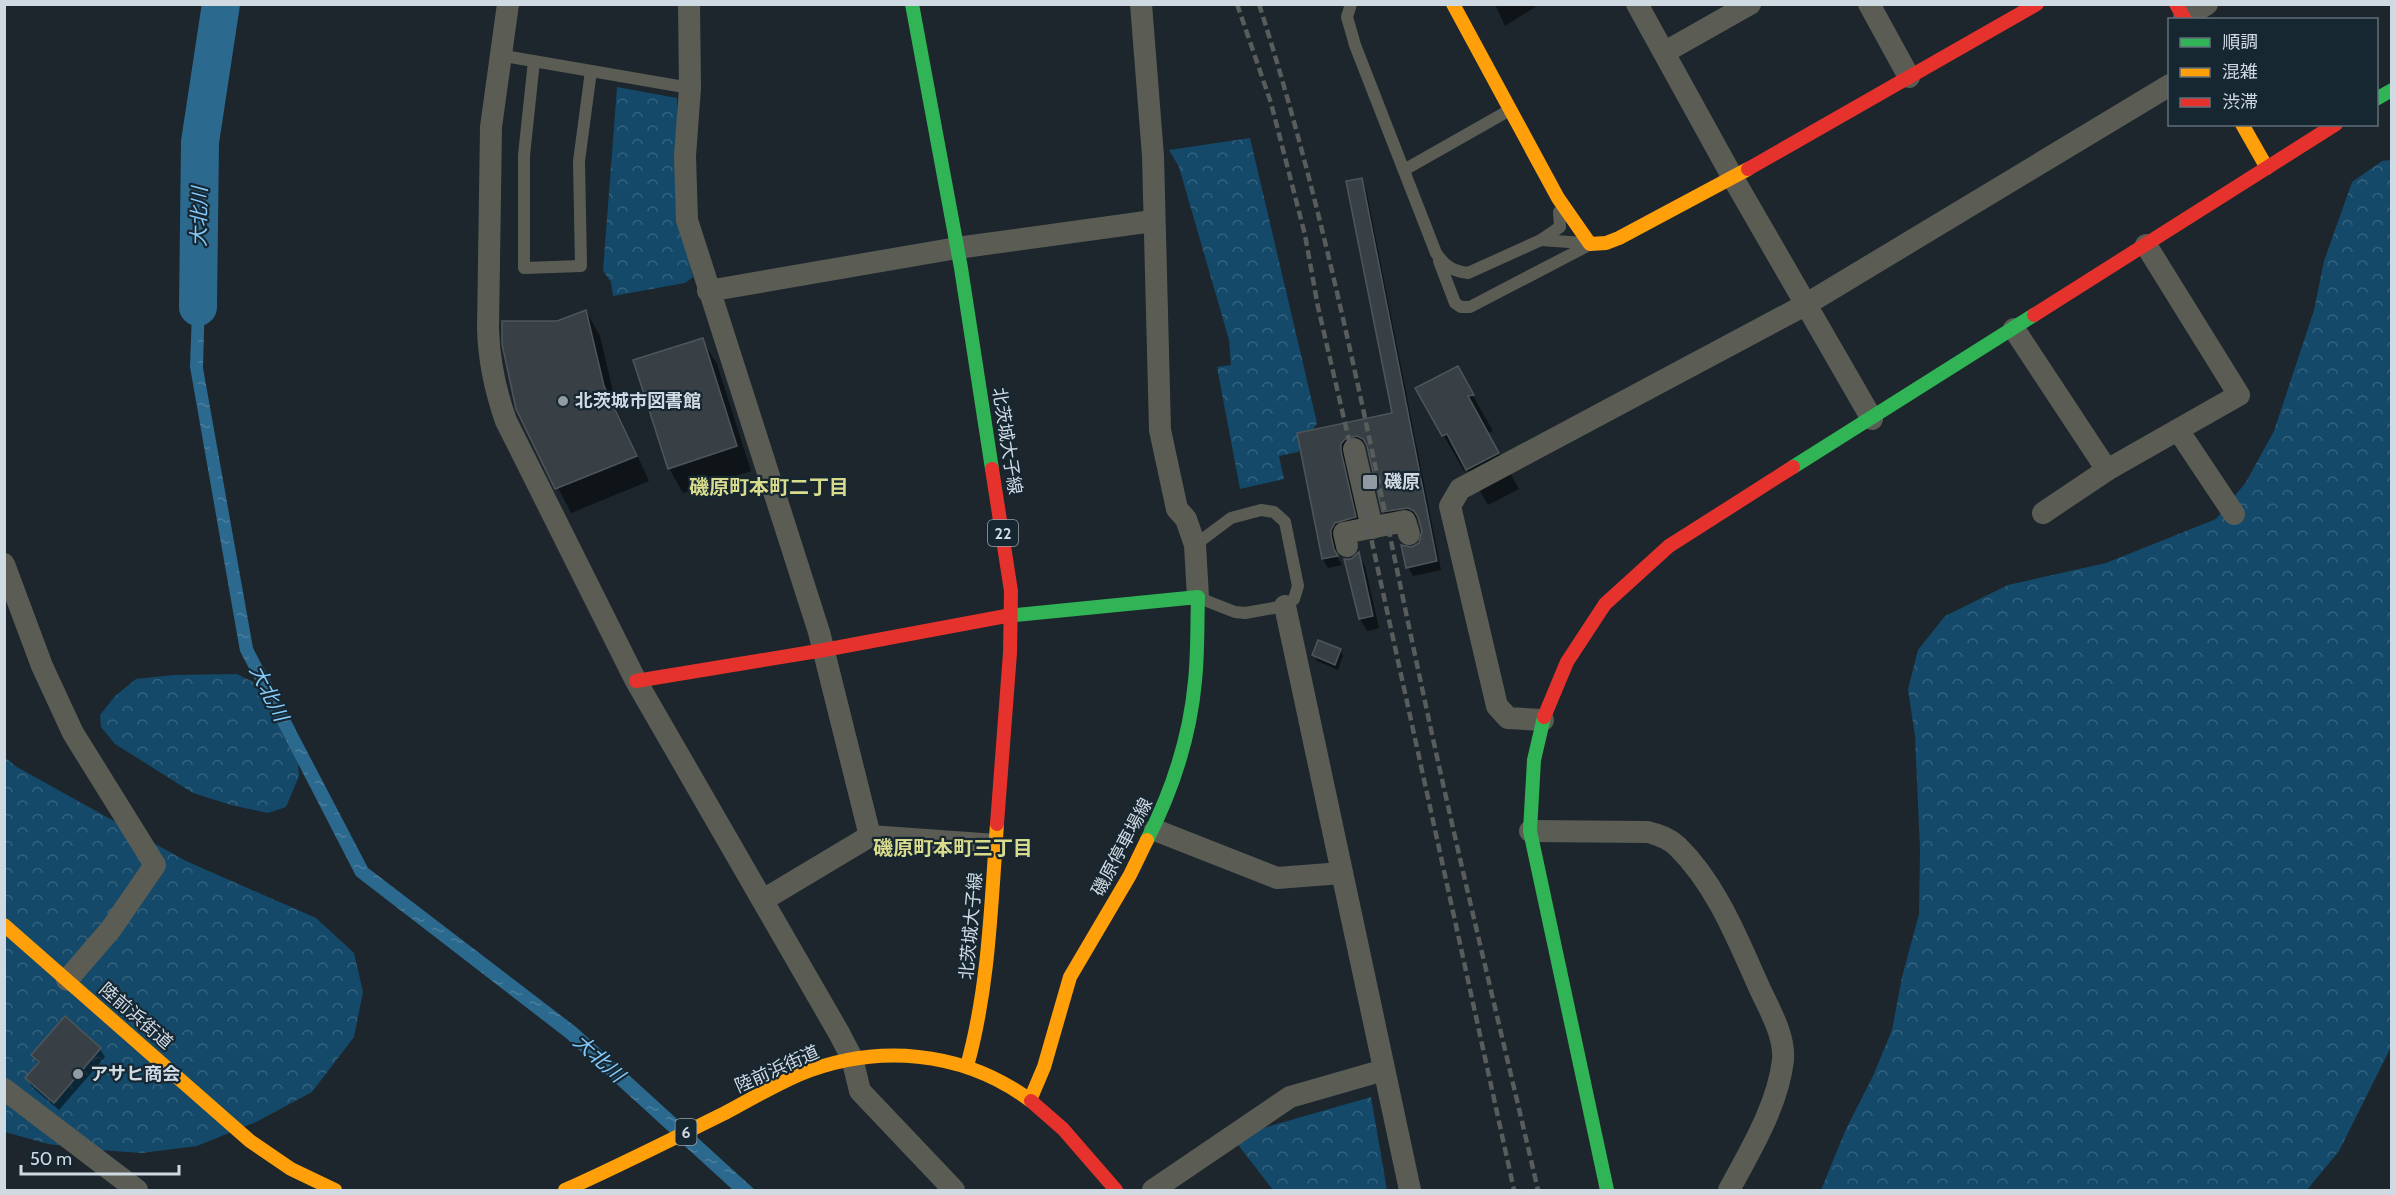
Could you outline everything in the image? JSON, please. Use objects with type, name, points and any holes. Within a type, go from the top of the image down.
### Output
[{"type":"main road","name":"北茨城大子線","points":[[912,4],[957,248],[1009,574],[1012,615],[984,991],[978,1027],[967,1066]]},
{"type":"main road","points":[[1453,4],[1558,198],[1590,244],[1606,243],[1618,238],[1732,178],[2037,4]]},
{"type":"main road","points":[[2378,98],[2391,90]]},
{"type":"main road","points":[[2243,126],[2267,168]]},
{"type":"main road","points":[[1607,1191],[1530,831],[1534,760],[1543,720],[1567,662],[1605,604],[1669,546],[2333,126]]},
{"type":"main road","points":[[636,681],[824,650],[1012,615],[1198,597]]},
{"type":"main road","name":"磯原停車場線","points":[[1030,1100],[1044,1067],[1070,977],[1131,875],[1155,830],[1166,803],[1182,750],[1195,682],[1198,597]]},
{"type":"main road","name":"陸前浜街道","points":[[4,925],[250,1141],[291,1169],[335,1191]]},
{"type":"main road","name":"陸前浜街道","points":[[565,1191],[807,1072],[852,1058],[918,1054],[967,1066],[1005,1084],[1030,1100],[1070,1135],[1116,1191]]},
{"type":"street","points":[[508,4],[499,55],[491,126],[488,329],[489,358],[495,388],[506,421],[636,681],[852,1058],[860,1091],[954,1191]]},
{"type":"street","points":[[689,4],[687,220],[824,650],[870,836]]},
{"type":"street","points":[[1141,4],[1153,156],[1160,430],[1177,509],[1186,519],[1195,545],[1198,597]]},
{"type":"street","points":[[1636,4],[1665,52],[1732,178],[1872,419]]},
{"type":"street","points":[[1665,52],[1750,4]]},
{"type":"street","points":[[1869,4],[1909,77]]},
{"type":"street","points":[[2182,14],[2207,4]]},
{"type":"street","points":[[1543,720],[1508,717],[1497,706],[1450,506],[1460,489],[1805,305],[2168,86]]},
{"type":"street","points":[[708,291],[957,248],[1153,220]]},
{"type":"street","points":[[2043,513],[2107,470],[2239,395],[2146,245]]},
{"type":"street","points":[[2014,329],[2107,470]]},
{"type":"street","points":[[2178,430],[2234,514]]},
{"type":"street","points":[[1354,449],[1372,528]]},
{"type":"street","points":[[1348,541],[1372,528],[1405,530]]},
{"type":"street","points":[[4,564],[42,666],[73,733],[155,866],[111,929],[67,980]]},
{"type":"street","points":[[1285,606],[1410,1191]]},
{"type":"street","points":[[1155,830],[1277,878],[1342,873]]},
{"type":"street","points":[[1530,831],[1648,832],[1663,837],[1675,844],[1685,855],[1707,884],[1729,921],[1778,1030],[1783,1057],[1780,1075],[1761,1129],[1730,1191]]},
{"type":"street","points":[[763,900],[870,836],[996,844]]},
{"type":"street","points":[[1153,1191],[1290,1097],[1384,1070]]},
{"type":"street","points":[[4,1089],[137,1191]]},
{"type":"lane","points":[[1351,4],[1347,18],[1350,30],[1455,303],[1461,307],[1470,307],[1590,244]]},
{"type":"lane","points":[[499,55],[690,88]]},
{"type":"lane","points":[[534,62],[524,155],[524,268],[581,266],[579,161],[591,71]]},
{"type":"lane","points":[[1404,170],[1509,110]]},
{"type":"lane","points":[[1436,253],[1445,265],[1458,272],[1468,273],[1541,240],[1560,227],[1558,198]]},
{"type":"lane","points":[[1541,240],[1590,244]]},
{"type":"lane","points":[[1195,545],[1231,518],[1261,510],[1274,512],[1285,522],[1298,586],[1294,599],[1285,606],[1245,613],[1235,612],[1198,597]]},
{"type":"green space","points":[[617,87],[677,98],[677,214],[693,277],[685,283],[613,296],[611,282],[603,271]]},
{"type":"green space","points":[[1250,138],[1317,423],[1298,452],[1279,456],[1284,479],[1240,489],[1217,367],[1231,365],[1229,340],[1179,167],[1169,150]]},
{"type":"green space","points":[[2391,160],[2391,1047],[2339,1151],[2307,1190],[1821,1190],[1846,1129],[1873,1076],[1892,1030],[1902,977],[1919,914],[1920,849],[1915,736],[1908,689],[1918,650],[1945,616],[2008,585],[2106,563],[2216,519],[2246,482],[2274,431],[2314,310],[2324,261],[2352,182],[2382,161]]},
{"type":"green space","points":[[237,674],[273,692],[295,727],[299,776],[286,807],[268,813],[231,805],[193,793],[115,744],[101,727],[100,715],[115,696],[136,679],[174,675]]},
{"type":"green space","points":[[4,757],[17,767],[186,861],[316,918],[354,953],[363,992],[354,1037],[312,1092],[256,1122],[197,1146],[142,1153],[98,1150],[48,1144],[5,1132]]},
{"type":"green space","points":[[1371,1097],[1387,1190],[1273,1190],[1232,1137]]},
{"type":"water","points":[[194,256],[206,257],[203,368],[253,648],[368,868],[576,1027],[755,1190],[733,1190],[566,1038],[356,876],[240,651],[190,367]]},
{"type":"building","points":[[1362,178],[1437,561],[1406,568],[1401,545],[1412,547],[1419,543],[1422,531],[1418,517],[1408,508],[1382,512],[1367,446],[1363,439],[1357,436],[1345,439],[1341,444],[1356,517],[1335,523],[1331,536],[1338,556],[1322,559],[1297,433],[1392,413],[1346,181]]},
{"type":"building","name":"北茨城市図書館","points":[[586,310],[604,386],[637,456],[555,489],[516,409],[502,344],[502,321],[557,321]]},
{"type":"building","points":[[703,338],[737,446],[668,469],[633,360]]},
{"type":"building","points":[[1458,366],[1474,395],[1468,396],[1499,453],[1466,470],[1447,434],[1442,436],[1415,388]]},
{"type":"building","points":[[1359,552],[1373,616],[1359,619],[1344,559],[1351,559]]},
{"type":"building","points":[[1318,640],[1341,649],[1335,665],[1312,655]]},
{"type":"building","points":[[65,1016],[101,1048],[54,1103],[25,1078],[39,1062],[31,1055]]},
{"type":"waterway","name":"大北川","points":[[198,307],[200,142],[221,4]]},
{"type":"railway","points":[[1237,4],[1271,103],[1305,235],[1318,307],[1359,483],[1514,1190]]},
{"type":"railway","points":[[1259,4],[1329,257],[1449,810],[1538,1190]]},
{"type":"traffic: fast","points":[[912,4],[961,268],[992,469]]},
{"type":"traffic: fast","points":[[2378,98],[2392,90]]},
{"type":"traffic: fast","points":[[1793,467],[2034,315]]},
{"type":"traffic: fast","points":[[1006,616],[1198,597],[1196,670],[1189,722],[1172,783],[1147,840]]},
{"type":"traffic: fast","points":[[1544,717],[1534,760],[1530,831],[1607,1190]]},
{"type":"traffic: slow","points":[[1453,4],[1558,198],[1590,244],[1606,243],[1619,238],[1748,169]]},
{"type":"traffic: slow","points":[[2243,126],[2267,168]]},
{"type":"traffic: slow","points":[[967,1066],[985,976],[997,824]]},
{"type":"traffic: slow","points":[[1030,1100],[1044,1067],[1070,977],[1130,875],[1147,840]]},
{"type":"traffic: slow","points":[[4,925],[250,1141],[291,1169],[335,1190]]},
{"type":"traffic: slow","points":[[565,1190],[798,1075],[858,1058],[918,1057],[948,1062],[977,1071],[1005,1084],[1031,1101]]},
{"type":"traffic: jam","points":[[1748,169],[2037,4]]},
{"type":"traffic: jam","points":[[2176,4],[2184,18]]},
{"type":"traffic: jam","points":[[2034,315],[2333,126]]},
{"type":"traffic: jam","points":[[1544,717],[1567,662],[1605,604],[1669,546],[1793,467]]},
{"type":"traffic: jam","points":[[992,469],[1011,591],[1010,653],[997,824]]},
{"type":"traffic: jam","points":[[636,681],[824,650],[1006,616]]},
{"type":"traffic: jam","points":[[1031,1101],[1063,1129],[1116,1190]]},
{"type":"place","name":"北茨城市図書館","points":[[563,401]]},
{"type":"place","name":"磯原","points":[[1370,482]]},
{"type":"place","name":"アサヒ商会","points":[[78,1074]]},
{"type":"district","name":"磯原町本町二丁目","points":[[769,487]]},
{"type":"district","name":"磯原町本町三丁目","points":[[953,848]]}]
